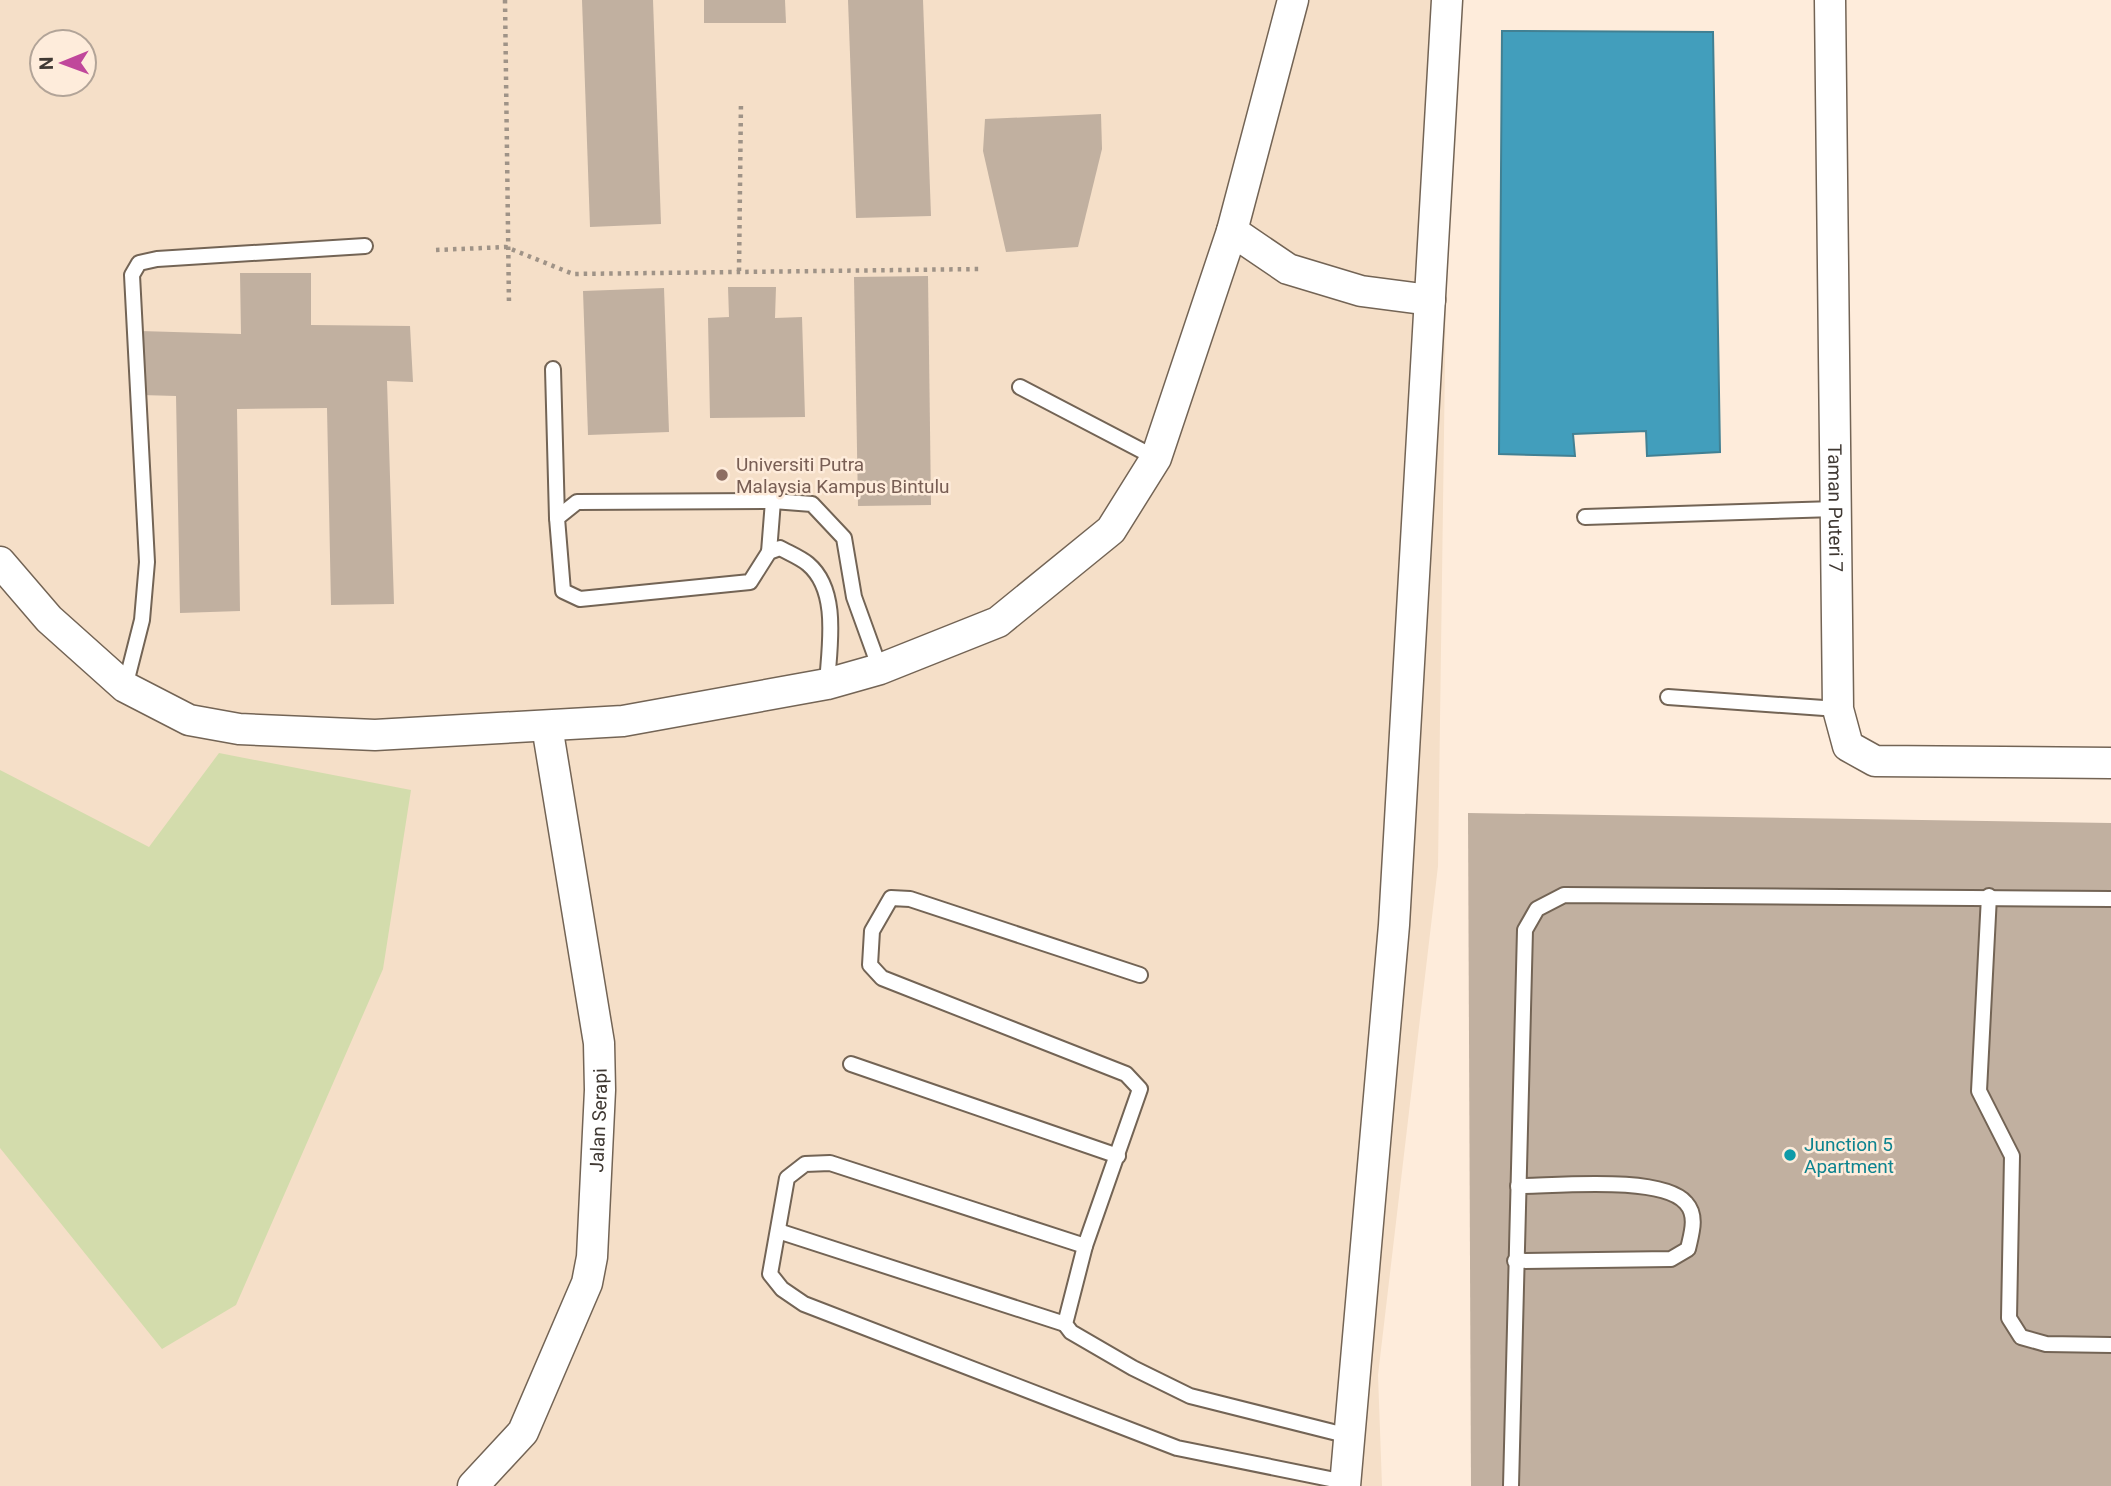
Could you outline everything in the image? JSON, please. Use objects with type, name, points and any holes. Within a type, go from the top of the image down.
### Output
[{"type":"street","points":[[0,562],[49,619],[125,687],[189,720],[239,729],[374,736],[623,721],[827,684],[880,669],[998,622],[1111,530],[1157,458],[1232,231],[1293,0]]},
{"type":"street","points":[[1345,1484],[1394,925],[1447,0]]},
{"type":"street","name":"Taman Puteri 7","points":[[1830,0],[1838,709],[1848,746],[1875,761],[2111,763]]},
{"type":"street","points":[[1232,231],[1288,269],[1360,291],[1430,300]]},
{"type":"street","name":"Jalan Serapi","points":[[473,1486],[523,1432],[587,1283],[592,1257],[600,1090],[599,1043],[547,726]]},
{"type":"lane","points":[[125,687],[142,620],[147,562],[132,275],[139,262],[365,246]]},
{"type":"lane","points":[[552,369],[563,590],[580,599],[750,582],[769,552],[773,501]]},
{"type":"lane","points":[[1020,387],[1157,458]]},
{"type":"lane","points":[[558,518],[577,502],[773,501],[812,504],[845,538],[855,597],[880,669]]},
{"type":"lane","points":[[1585,517],[1835,509]]},
{"type":"lane","points":[[769,552],[780,548],[809,565],[825,590],[831,628],[827,684]]},
{"type":"lane","points":[[1668,697],[1838,709]]},
{"type":"lane","points":[[1511,1486],[1525,930],[1537,909],[1564,895],[1989,896],[2111,899]]},
{"type":"lane","points":[[1989,896],[1979,1091],[2012,1156],[2009,1318],[2021,1337],[2046,1344],[2111,1345]]},
{"type":"lane","points":[[1065,1324],[1085,1246],[1140,1089],[1126,1074],[882,978],[870,965],[872,931],[891,898],[910,899],[1140,975]]},
{"type":"lane","points":[[851,1064],[1118,1156]]},
{"type":"lane","points":[[1085,1246],[830,1163],[805,1164],[787,1178],[770,1274],[782,1289],[804,1304],[1177,1448],[1345,1484]]},
{"type":"lane","points":[[1516,1261],[1671,1259],[1688,1249],[1694,1225],[1688,1204],[1671,1192],[1648,1187],[1518,1186]]},
{"type":"lane","points":[[778,1231],[1065,1324],[1071,1332],[1189,1396],[1349,1436]]},
{"type":"path","points":[[505,0],[506,247],[509,305]]},
{"type":"path","points":[[739,272],[741,101]]},
{"type":"path","points":[[436,250],[506,247],[573,274],[982,269]]},
{"type":"shaded area","name":"Universiti Putra Malaysia Kampus Bintulu","points":[[0,0],[1450,0],[1438,866],[1378,1375],[1382,1486],[0,1486]]},
{"type":"green space","points":[[219,753],[411,790],[383,969],[236,1305],[162,1349],[0,1148],[0,770],[149,847]]},
{"type":"water","points":[[1502,31],[1713,32],[1720,452],[1647,456],[1646,431],[1573,434],[1575,456],[1499,454]]},
{"type":"building","points":[[582,0],[653,0],[661,224],[590,227]]},
{"type":"building","points":[[704,0],[785,0],[786,23],[704,23]]},
{"type":"building","points":[[848,0],[923,0],[931,216],[856,218]]},
{"type":"building","points":[[1101,114],[1102,149],[1078,247],[1006,252],[983,151],[985,119]]},
{"type":"building","points":[[240,273],[311,273],[311,325],[410,326],[413,382],[387,381],[394,604],[331,605],[327,408],[237,409],[240,611],[180,613],[176,396],[141,395],[140,331],[241,334]]},
{"type":"building","points":[[928,276],[931,505],[858,506],[854,277]]},
{"type":"building","points":[[728,287],[776,287],[775,318],[802,317],[805,417],[710,418],[708,318],[729,317]]},
{"type":"building","points":[[664,288],[669,432],[588,435],[583,291]]},
{"type":"building","name":"Junction 5 Apartment","points":[[1468,813],[2111,823],[2111,1486],[1471,1486]]},
{"type":"place","name":"Universiti Putra Malaysia Kampus Bintulu","points":[[722,475]]},
{"type":"place","name":"Junction 5 Apartment","points":[[1790,1155]]}]
